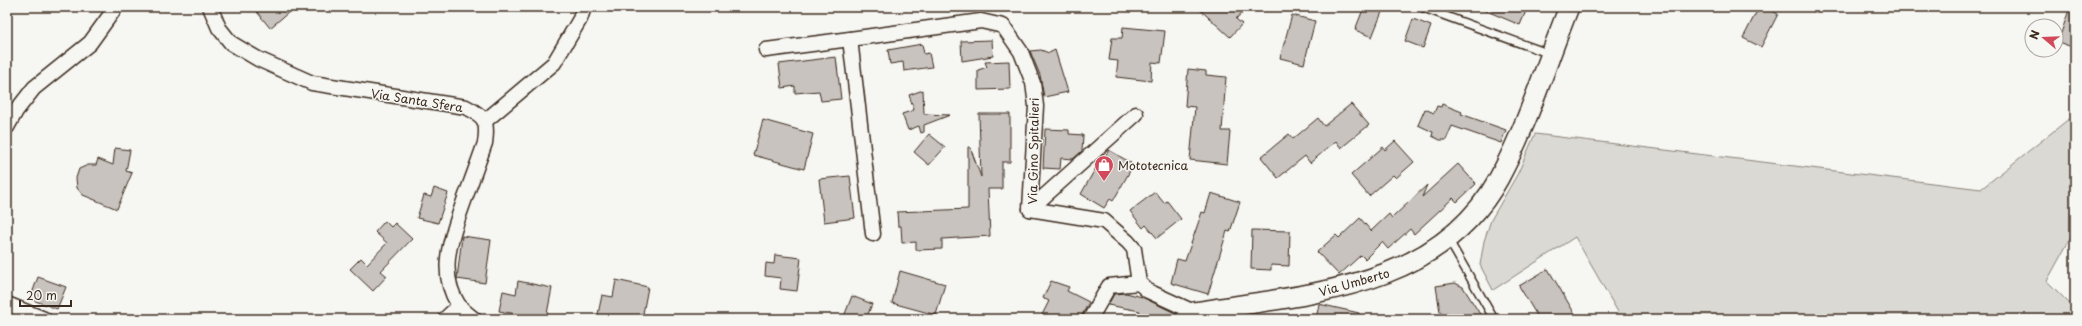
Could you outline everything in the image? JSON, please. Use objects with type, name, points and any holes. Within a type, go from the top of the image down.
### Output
[{"type":"main road","name":"Via Umberto","points":[[1190,316],[1334,290],[1388,274],[1423,256],[1448,239],[1472,216],[1498,179],[1520,132],[1569,7]]},
{"type":"street","points":[[7,127],[16,111],[34,88],[90,43],[116,7]]},
{"type":"street","name":"Via Santa Sfera","points":[[210,7],[219,28],[231,43],[258,59],[312,83],[466,107],[480,114],[485,121]]},
{"type":"street","points":[[474,319],[459,306],[453,295],[448,278],[447,261],[451,238],[485,143],[487,132],[485,121],[554,63],[580,19],[584,7]]},
{"type":"street","name":"Via Gino Spitalieri","points":[[766,50],[981,21],[1003,26],[1021,52],[1033,83],[1036,106],[1030,209],[1104,221],[1134,248],[1140,283]]},
{"type":"street","points":[[850,38],[873,234]]},
{"type":"street","points":[[1030,209],[1136,114]]},
{"type":"street","points":[[1090,319],[1109,286],[1140,283],[1148,291],[1190,316]]},
{"type":"street","points":[[7,304],[44,319]]},
{"type":"street","points":[[445,319],[459,306]]},
{"type":"lane","points":[[1421,7],[1550,54]]},
{"type":"lane","points":[[1448,239],[1494,319]]},
{"type":"shaded area","points":[[2075,114],[2075,230],[2047,281],[2075,309],[2075,319],[1622,319],[1575,237],[1493,290],[1480,265],[1484,241],[1491,220],[1518,173],[1535,134],[1981,189]]},
{"type":"building","points":[[253,7],[295,7],[270,28]]},
{"type":"building","points":[[1197,7],[1247,7],[1236,19],[1242,24],[1230,37]]},
{"type":"building","points":[[1364,7],[1384,7],[1372,37],[1355,30]]},
{"type":"building","points":[[1477,7],[1516,7],[1526,11],[1520,25]]},
{"type":"building","points":[[1759,7],[1765,7],[1778,14],[1761,47],[1743,38]]},
{"type":"building","points":[[2070,7],[2075,7],[2075,48],[2064,44],[2064,24]]},
{"type":"building","points":[[1292,15],[1315,21],[1304,64],[1280,58]]},
{"type":"building","points":[[1413,19],[1431,26],[1423,48],[1405,41]]},
{"type":"building","points":[[1123,27],[1165,31],[1161,63],[1152,62],[1151,81],[1116,77],[1118,61],[1109,60],[1112,38],[1122,38]]},
{"type":"building","points":[[992,40],[993,56],[962,61],[961,41]]},
{"type":"building","points":[[922,44],[924,54],[929,53],[932,67],[904,71],[903,62],[890,64],[888,50]]},
{"type":"building","points":[[1041,50],[1049,53],[1055,50],[1068,92],[1044,97],[1040,75],[1030,51]]},
{"type":"building","points":[[836,57],[841,99],[821,101],[819,91],[795,93],[795,86],[782,88],[779,64]]},
{"type":"building","points":[[1009,61],[1010,89],[978,90],[978,70],[987,67],[985,62]]},
{"type":"building","points":[[1188,69],[1206,71],[1206,75],[1226,77],[1222,131],[1230,131],[1227,164],[1190,160],[1195,107],[1185,106]]},
{"type":"building","points":[[923,90],[924,114],[950,115],[924,125],[924,132],[921,133],[919,126],[908,130],[902,114],[914,110],[909,95]]},
{"type":"building","points":[[1351,104],[1369,125],[1341,148],[1336,141],[1310,163],[1305,156],[1278,178],[1261,157],[1289,134],[1293,139],[1318,118],[1324,126]]},
{"type":"building","points":[[1442,104],[1462,112],[1461,114],[1506,130],[1501,143],[1452,126],[1446,140],[1440,140],[1432,136],[1433,132],[1418,125],[1425,109],[1434,113],[1437,106],[1441,107]]},
{"type":"building","points":[[979,114],[1010,114],[1010,162],[1002,162],[1002,189],[988,189],[990,236],[942,239],[942,249],[916,250],[916,242],[902,243],[901,226],[898,226],[897,212],[968,209],[968,147],[970,147],[981,177]]},
{"type":"building","points":[[763,120],[813,134],[804,169],[753,155]]},
{"type":"building","points":[[1045,129],[1069,130],[1069,134],[1083,135],[1082,151],[1073,159],[1061,158],[1060,169],[1043,168]]},
{"type":"building","points":[[929,134],[945,147],[929,165],[914,152]]},
{"type":"building","points":[[1395,141],[1414,162],[1396,178],[1393,175],[1369,196],[1351,175],[1383,147],[1385,150]]},
{"type":"building","points":[[115,148],[130,150],[126,171],[132,173],[117,209],[83,195],[77,188],[76,178],[79,169],[88,165],[96,165],[98,159],[113,165]]},
{"type":"building","name":"Mototecnica","points":[[1109,150],[1131,163],[1127,169],[1130,171],[1113,201],[1110,199],[1104,208],[1081,194],[1102,157],[1104,158]]},
{"type":"building","points":[[1458,164],[1476,184],[1457,202],[1453,198],[1414,234],[1410,229],[1388,249],[1382,242],[1365,259],[1361,255],[1339,275],[1317,252],[1336,235],[1339,238],[1360,218],[1371,231],[1389,214],[1392,218],[1427,185],[1422,197]]},
{"type":"building","points":[[850,176],[855,218],[824,222],[819,179]]},
{"type":"building","points":[[434,188],[448,193],[438,223],[417,218],[424,195],[431,197]]},
{"type":"building","points":[[1155,192],[1164,203],[1167,201],[1181,219],[1157,238],[1146,225],[1143,228],[1130,211]]},
{"type":"building","points":[[1211,193],[1240,202],[1230,232],[1227,231],[1208,294],[1171,283],[1177,259],[1185,261],[1202,212],[1205,213]]},
{"type":"building","points":[[385,221],[391,227],[395,223],[412,239],[381,271],[387,276],[373,291],[350,269],[361,258],[367,264],[387,243],[375,232]]},
{"type":"building","points":[[1252,230],[1290,231],[1289,266],[1271,265],[1271,270],[1251,269]]},
{"type":"building","points":[[462,236],[491,240],[485,283],[457,279]]},
{"type":"building","points":[[775,255],[801,258],[797,291],[780,289],[781,278],[765,276],[766,263],[774,264]]},
{"type":"building","points":[[1548,269],[1578,319],[1539,319],[1519,286]]},
{"type":"building","points":[[900,271],[945,284],[936,315],[892,303]]},
{"type":"building","points":[[38,277],[66,287],[57,309],[30,299]]},
{"type":"building","points":[[616,280],[648,287],[642,319],[597,319],[602,295],[613,297]]},
{"type":"building","points":[[518,281],[552,288],[546,319],[499,311],[503,291],[516,294]]},
{"type":"building","points":[[1051,281],[1069,287],[1067,291],[1089,302],[1080,319],[1050,319],[1042,315],[1049,301],[1043,298]]},
{"type":"building","points":[[1455,283],[1463,287],[1483,319],[1451,319],[1448,313],[1440,312],[1436,286]]},
{"type":"building","points":[[1126,293],[1142,297],[1177,314],[1175,319],[1134,319],[1140,311],[1108,305],[1114,294]]},
{"type":"building","points":[[852,296],[872,304],[866,319],[843,319]]},
{"type":"building","points":[[1319,304],[1359,313],[1359,319],[1316,319]]},
{"type":"place","name":"Mototecnica","points":[[1104,182]]}]
